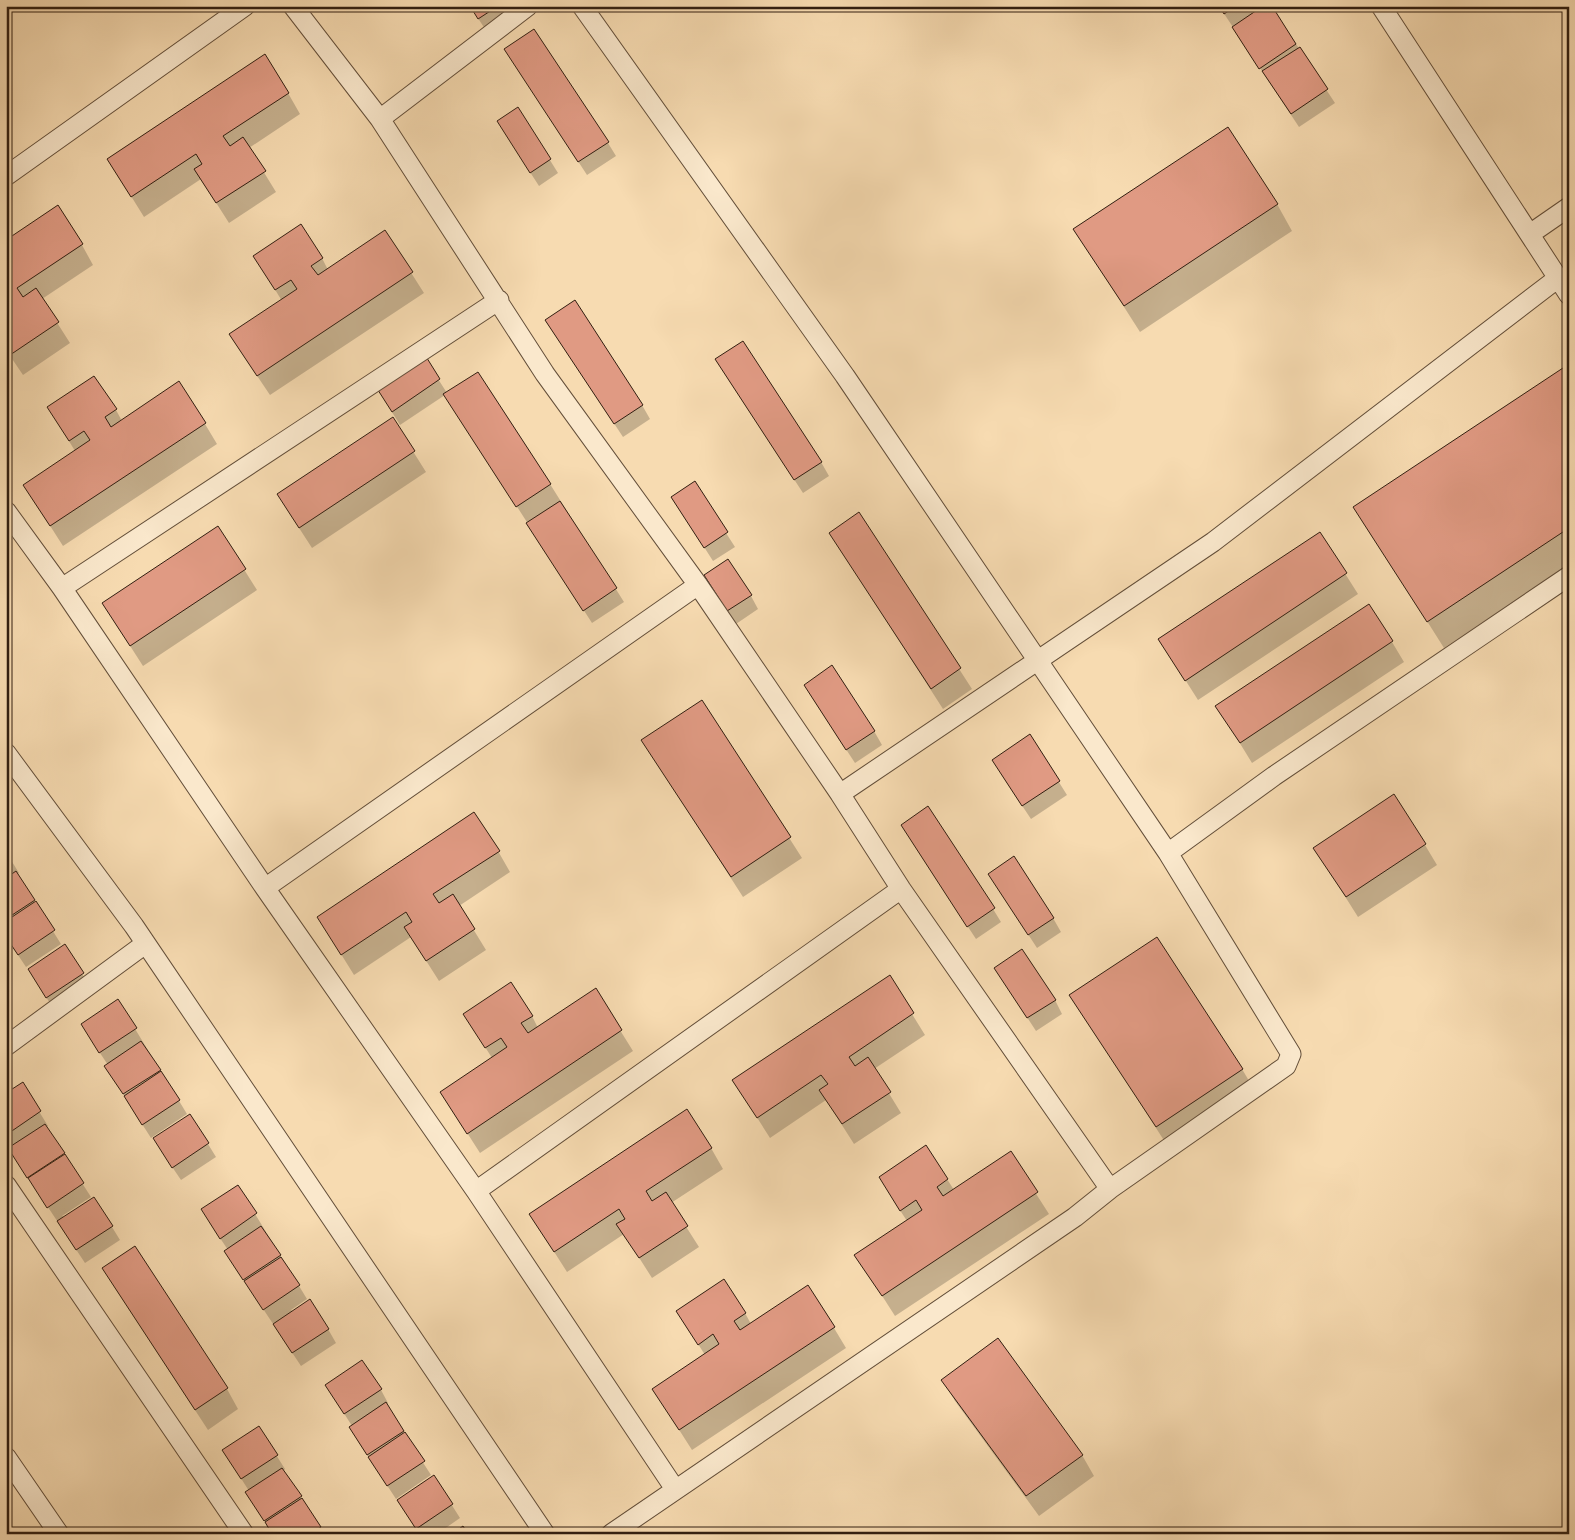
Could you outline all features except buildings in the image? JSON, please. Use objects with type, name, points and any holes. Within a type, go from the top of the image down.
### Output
[{"type":"lane","points":[[6,176],[245,6]]},
{"type":"lane","points":[[293,6],[380,119],[545,374],[698,585],[840,794],[901,889],[1110,1189]]},
{"type":"lane","points":[[380,119],[528,6]]},
{"type":"lane","points":[[582,6],[845,376],[1168,853],[1291,1054],[1286,1066],[1110,1189],[983,1281],[611,1534]]},
{"type":"lane","points":[[1381,6],[1569,295]]},
{"type":"lane","points":[[1530,234],[1569,207]]},
{"type":"lane","points":[[840,794],[1213,542],[1558,278]]},
{"type":"lane","points":[[62,588],[498,300]]},
{"type":"lane","points":[[6,511],[62,588],[265,888],[476,1191],[675,1489]]},
{"type":"lane","points":[[1168,853],[1282,771],[1569,576]]},
{"type":"lane","points":[[265,888],[698,585]]},
{"type":"lane","points":[[6,753],[134,926],[545,1534]]},
{"type":"lane","points":[[476,1191],[901,889]]},
{"type":"lane","points":[[6,1046],[145,944]]},
{"type":"lane","points":[[6,1185],[244,1534]]},
{"type":"lane","points":[[6,1456],[12,1476],[59,1534]]}]
